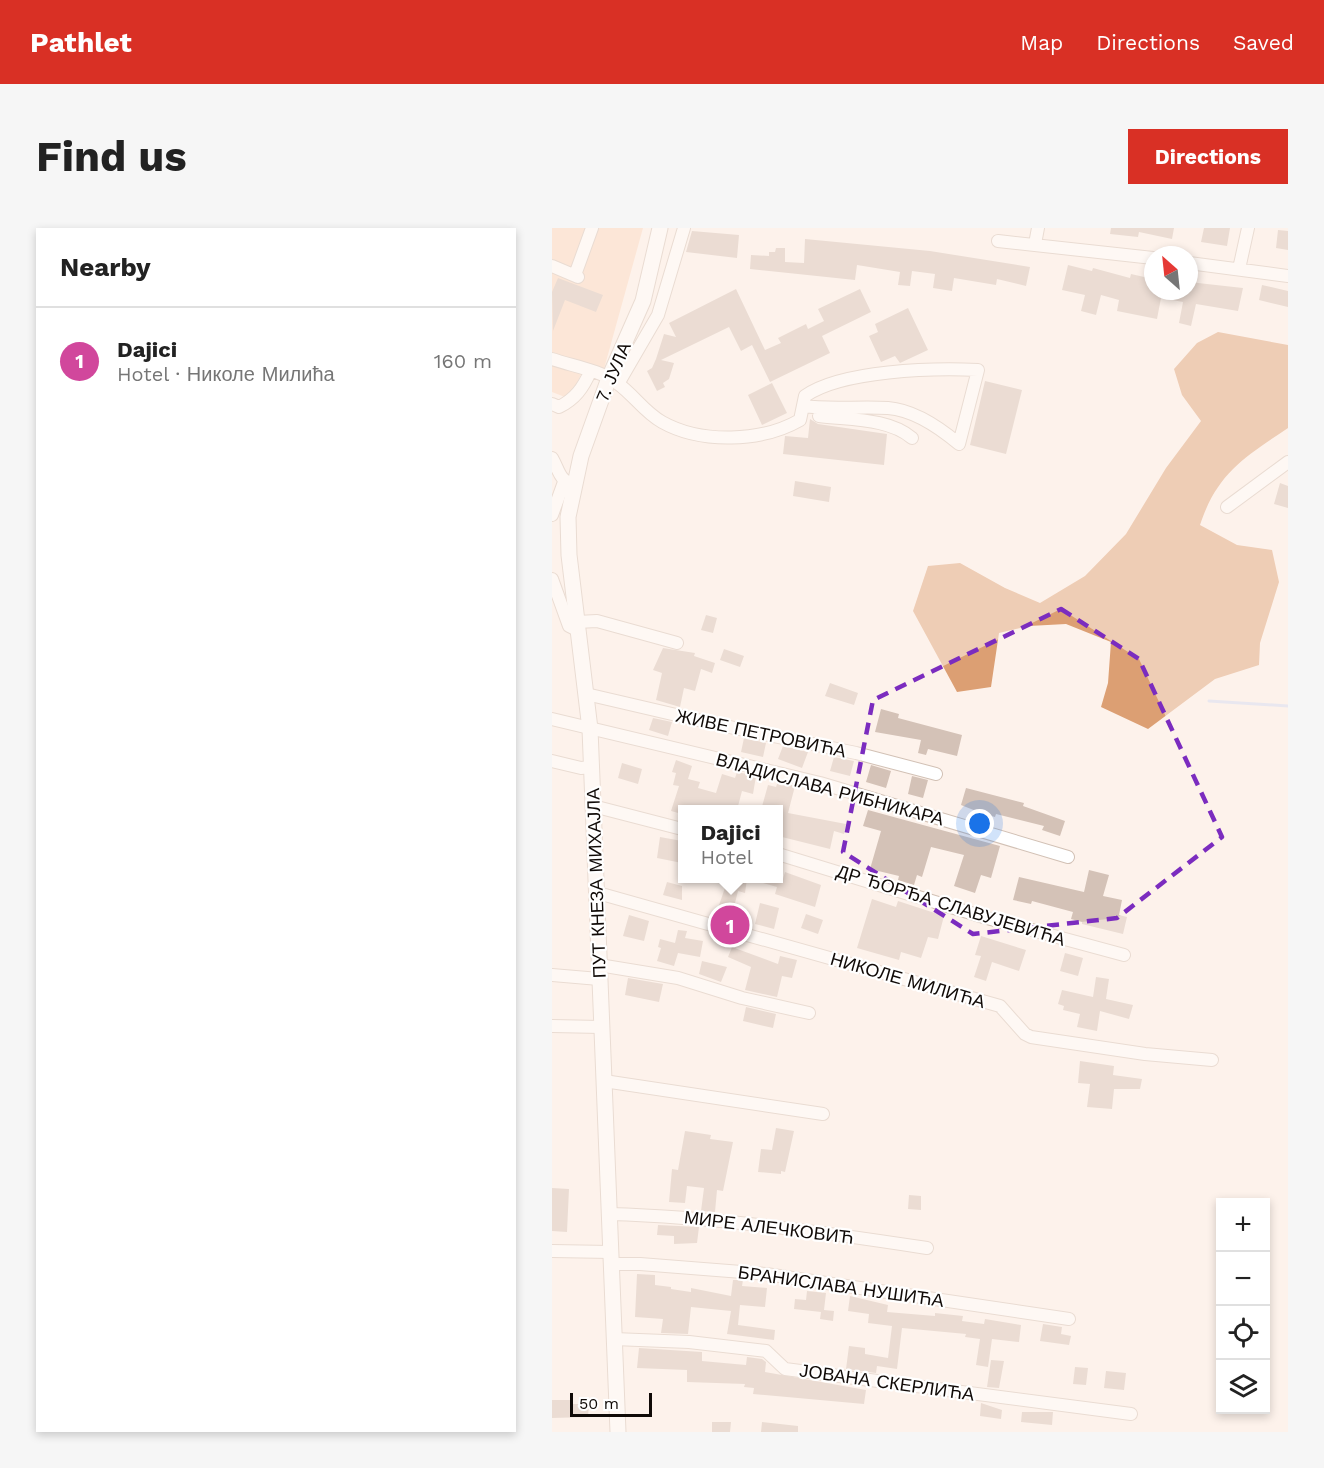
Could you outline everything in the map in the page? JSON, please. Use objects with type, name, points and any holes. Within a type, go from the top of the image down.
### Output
[{"type":"main road","name":"7. ЈУЛА","points":[[568,516],[569,484],[614,381],[643,301],[660,228]]},
{"type":"main road","name":"ПУТ КНЕЗА МИХАЈЛА","points":[[568,516],[568,555],[590,729],[618,1432]]},
{"type":"street","points":[[552,266],[577,276],[592,228]]},
{"type":"street","points":[[614,381],[658,315],[684,228]]},
{"type":"street","points":[[1035,244],[1038,228]]},
{"type":"street","points":[[1239,269],[1248,228]]},
{"type":"street","points":[[998,241],[1144,257]]},
{"type":"street","points":[[1198,264],[1288,276]]},
{"type":"street","points":[[552,359],[614,381],[643,409],[683,432],[702,436],[762,436],[784,429],[801,413],[805,396],[816,388],[835,381],[946,368],[978,370],[959,444],[924,420],[890,408],[801,413]]},
{"type":"street","points":[[552,404],[559,407],[570,401],[585,383],[590,372]]},
{"type":"street","points":[[801,413],[886,425],[903,429],[912,438]]},
{"type":"street","points":[[552,458],[569,484],[552,514]]},
{"type":"street","points":[[1227,507],[1288,462]]},
{"type":"street","points":[[552,579],[569,626],[597,621],[677,643]]},
{"type":"street","name":"ЖИВЕ ПЕТРОВИЋА","points":[[586,694],[856,753],[936,774]]},
{"type":"street","name":"ВЛАДИСЛАВА РИБНИКАРА","points":[[552,719],[648,740],[819,783],[1068,857]]},
{"type":"street","points":[[552,761],[581,768],[592,767]]},
{"type":"street","points":[[593,806],[678,828]]},
{"type":"street","name":"ДР ЂОРЂА СЛАВУЈЕВИЋА","points":[[783,856],[987,918],[1124,955]]},
{"type":"street","name":"НИКОЛЕ МИЛИЋА","points":[[598,893],[1000,1006],[1025,1034],[1031,1037],[1145,1054],[1212,1060]]},
{"type":"street","points":[[552,975],[599,972],[678,978],[742,998],[809,1012]]},
{"type":"street","points":[[552,1026],[601,1027]]},
{"type":"street","points":[[604,1081],[823,1114]]},
{"type":"street","name":"МИРЕ АЛЕЧКОВИЋ","points":[[609,1214],[688,1217],[813,1231],[927,1248]]},
{"type":"street","name":"БРАНИСЛАВА НУШИЋА","points":[[552,1251],[640,1264],[766,1274],[1069,1319]]},
{"type":"street","name":"ЈОВАНА СКЕРЛИЋА","points":[[614,1339],[689,1342],[766,1351],[785,1369],[1131,1414]]},
{"type":"highlighted area","points":[[1061,609],[1139,659],[1222,837],[1117,918],[973,934],[843,852],[873,700]]},
{"type":"shaded area","points":[[552,228],[643,228],[604,369],[585,365],[570,399],[552,392]]},
{"type":"shaded area","points":[[1218,332],[1288,345],[1288,428],[1258,448],[1224,479],[1207,507],[1200,525],[1237,545],[1272,550],[1279,582],[1260,643],[1259,665],[1215,679],[1148,729],[1101,707],[1108,683],[1111,642],[1066,624],[1029,626],[999,633],[991,687],[957,692],[913,611],[928,566],[960,563],[1005,588],[1040,603],[1085,576],[1126,534],[1166,468],[1201,421],[1182,395],[1174,369],[1197,343]]},
{"type":"building","points":[[1111,228],[1174,228],[1172,239],[1139,232],[1138,237],[1110,234]]},
{"type":"building","points":[[1204,228],[1230,228],[1227,246],[1201,242]]},
{"type":"building","points":[[1278,230],[1288,231],[1288,250],[1276,248]]},
{"type":"building","points":[[692,231],[739,235],[737,258],[686,252]]},
{"type":"building","points":[[805,239],[930,251],[1030,267],[1026,286],[997,279],[996,285],[954,278],[952,291],[933,288],[935,274],[912,271],[910,286],[898,285],[900,272],[857,265],[855,280],[750,269],[751,255],[769,256],[769,252],[775,252],[776,248],[785,248],[785,262],[804,263]]},
{"type":"building","points":[[1068,265],[1092,271],[1093,268],[1130,278],[1131,274],[1144,277],[1144,300],[1161,300],[1157,319],[1117,311],[1119,300],[1101,295],[1096,315],[1081,311],[1085,295],[1062,290]]},
{"type":"building","points":[[558,278],[603,295],[596,312],[565,300],[553,331],[552,292]]},
{"type":"building","points":[[1198,283],[1243,288],[1238,311],[1196,304],[1191,326],[1179,323],[1183,302],[1172,300],[1198,300]]},
{"type":"building","points":[[1262,285],[1288,291],[1288,307],[1259,300]]},
{"type":"building","points":[[736,289],[765,350],[781,343],[778,338],[806,324],[808,329],[824,321],[818,309],[860,289],[871,312],[822,336],[830,353],[770,382],[752,345],[741,351],[729,327],[661,360],[674,363],[669,379],[663,383],[665,387],[657,391],[647,371],[652,368],[664,334],[676,337],[669,323]]},
{"type":"building","points":[[908,308],[928,350],[900,363],[895,356],[881,362],[869,336],[878,332],[875,324]]},
{"type":"building","points":[[985,381],[1022,390],[1006,454],[970,445]]},
{"type":"building","points":[[772,383],[787,413],[762,425],[748,395]]},
{"type":"building","points":[[810,419],[818,424],[887,434],[884,465],[783,454],[785,436],[808,438]]},
{"type":"building","points":[[795,481],[831,487],[829,502],[793,496]]},
{"type":"building","points":[[1280,483],[1288,486],[1288,508],[1274,504]]},
{"type":"building","points":[[706,615],[717,618],[713,633],[701,630]]},
{"type":"building","points":[[663,648],[695,653],[694,656],[715,663],[712,673],[701,669],[695,691],[684,688],[680,707],[656,700],[662,673],[653,670]]},
{"type":"building","points":[[724,649],[744,656],[740,667],[720,660]]},
{"type":"building","points":[[830,683],[858,693],[854,705],[825,696]]},
{"type":"building","points":[[881,709],[899,714],[898,718],[962,735],[957,756],[928,749],[926,755],[918,753],[921,740],[875,732]]},
{"type":"building","points":[[653,718],[672,722],[668,736],[649,730]]},
{"type":"building","points":[[744,738],[766,743],[763,757],[741,752]]},
{"type":"building","points":[[783,746],[808,752],[802,768],[778,759]]},
{"type":"building","points":[[834,757],[854,761],[850,776],[830,771]]},
{"type":"building","points":[[676,760],[692,766],[688,779],[700,782],[698,788],[716,793],[722,774],[735,778],[737,772],[756,776],[753,794],[742,791],[738,805],[678,805],[678,813],[671,811],[679,786],[673,785],[676,773],[672,772]]},
{"type":"building","points":[[622,763],[642,769],[638,784],[618,778]]},
{"type":"building","points":[[871,765],[891,771],[886,788],[866,782]]},
{"type":"building","points":[[912,776],[928,780],[923,798],[908,794]]},
{"type":"building","points":[[778,781],[795,786],[788,813],[846,824],[844,834],[834,831],[830,849],[783,837],[783,805],[762,805],[768,785],[776,787]]},
{"type":"building","points":[[966,788],[1024,803],[1023,806],[1065,821],[1060,836],[1042,830],[1044,826],[996,814],[995,817],[961,805]]},
{"type":"building","points":[[868,810],[1000,846],[991,878],[981,875],[975,893],[954,886],[964,855],[931,847],[922,877],[917,875],[914,885],[898,880],[899,876],[870,869],[881,831],[863,826]]},
{"type":"building","points":[[660,837],[678,840],[678,862],[657,858]]},
{"type":"building","points":[[1089,870],[1109,875],[1103,896],[1122,900],[1119,915],[1127,917],[1123,934],[1082,924],[1082,922],[1071,919],[1073,912],[1032,901],[1031,904],[1013,900],[1019,877],[1084,892]]},
{"type":"building","points":[[785,872],[821,885],[815,907],[775,894],[777,887],[763,883],[783,883]]},
{"type":"building","points":[[667,882],[682,886],[682,900],[663,895]]},
{"type":"building","points":[[727,883],[746,883],[745,893],[738,891],[732,915],[717,911]]},
{"type":"building","points":[[872,899],[896,907],[898,901],[944,916],[938,939],[928,937],[921,958],[901,952],[899,960],[857,948]]},
{"type":"building","points":[[760,903],[779,908],[774,929],[755,924]]},
{"type":"building","points":[[806,914],[823,920],[818,934],[801,928]]},
{"type":"building","points":[[629,915],[649,921],[644,941],[623,936]]},
{"type":"building","points":[[678,930],[687,931],[685,938],[703,941],[700,957],[678,953],[674,966],[657,961],[661,948],[658,947],[660,939],[675,943]]},
{"type":"building","points":[[981,936],[1026,950],[1019,971],[992,962],[986,981],[974,977],[981,956],[975,955]]},
{"type":"building","points":[[732,947],[778,964],[780,956],[797,960],[792,978],[782,976],[777,997],[745,990],[751,967],[728,957]]},
{"type":"building","points":[[1065,953],[1083,958],[1078,976],[1060,971]]},
{"type":"building","points":[[702,961],[727,967],[721,982],[699,974]]},
{"type":"building","points":[[1096,977],[1109,979],[1106,999],[1133,1005],[1129,1019],[1100,1011],[1097,1031],[1077,1027],[1080,1014],[1063,1010],[1064,1006],[1058,1004],[1062,990],[1093,997]]},
{"type":"building","points":[[628,978],[663,984],[659,1002],[625,995]]},
{"type":"building","points":[[746,1007],[776,1014],[773,1028],[743,1021]]},
{"type":"building","points":[[1080,1061],[1114,1066],[1113,1075],[1142,1079],[1140,1089],[1114,1089],[1112,1109],[1087,1107],[1090,1084],[1078,1083]]},
{"type":"building","points":[[776,1128],[794,1131],[785,1172],[781,1171],[781,1174],[758,1172],[761,1149],[772,1150]]},
{"type":"building","points":[[685,1131],[711,1135],[710,1139],[733,1142],[723,1191],[717,1190],[715,1212],[701,1211],[704,1188],[687,1186],[685,1203],[669,1202],[672,1169],[678,1170]]},
{"type":"building","points":[[552,1188],[569,1189],[567,1232],[552,1231]]},
{"type":"building","points":[[909,1195],[921,1196],[921,1210],[908,1209]]},
{"type":"building","points":[[658,1225],[699,1227],[697,1243],[674,1244],[674,1236],[657,1235]]},
{"type":"building","points":[[637,1274],[655,1275],[655,1285],[691,1292],[691,1288],[731,1296],[733,1280],[743,1280],[742,1286],[767,1288],[765,1307],[740,1305],[738,1325],[775,1330],[774,1340],[727,1334],[731,1311],[691,1307],[688,1334],[661,1333],[663,1319],[635,1317]]},
{"type":"building","points":[[807,1291],[826,1293],[824,1310],[834,1311],[833,1321],[820,1319],[821,1312],[794,1309],[795,1299],[806,1300]]},
{"type":"building","points":[[850,1296],[888,1305],[887,1312],[935,1316],[935,1313],[963,1316],[962,1321],[984,1324],[985,1319],[1021,1325],[1019,1342],[992,1339],[988,1367],[976,1365],[980,1339],[965,1337],[966,1334],[902,1328],[897,1369],[877,1366],[876,1373],[846,1369],[849,1346],[865,1348],[865,1354],[888,1358],[892,1326],[868,1323],[869,1314],[848,1311]]},
{"type":"building","points":[[1043,1324],[1062,1327],[1061,1334],[1071,1336],[1069,1345],[1040,1341]]},
{"type":"building","points":[[639,1348],[702,1352],[702,1361],[746,1365],[747,1357],[762,1359],[766,1362],[765,1372],[866,1390],[864,1404],[753,1394],[754,1388],[744,1387],[745,1384],[687,1382],[687,1370],[637,1368]]},
{"type":"building","points":[[991,1360],[1004,1361],[999,1388],[987,1387]]},
{"type":"building","points":[[1075,1367],[1088,1368],[1086,1385],[1073,1384]]},
{"type":"building","points":[[1106,1371],[1126,1373],[1124,1390],[1104,1388]]},
{"type":"building","points":[[552,1400],[572,1400],[572,1404],[589,1404],[588,1417],[552,1418]]},
{"type":"building","points":[[981,1403],[1002,1410],[1001,1419],[980,1416]]},
{"type":"building","points":[[1022,1412],[1053,1412],[1052,1425],[1021,1422]]},
{"type":"building","points":[[712,1422],[731,1422],[730,1432],[712,1432]]},
{"type":"building","points":[[762,1422],[798,1426],[798,1432],[761,1432]]},
{"type":"waterway","points":[[1209,701],[1288,706]]},
{"type":"place","name":"Dajici","points":[[730,925]]}]
